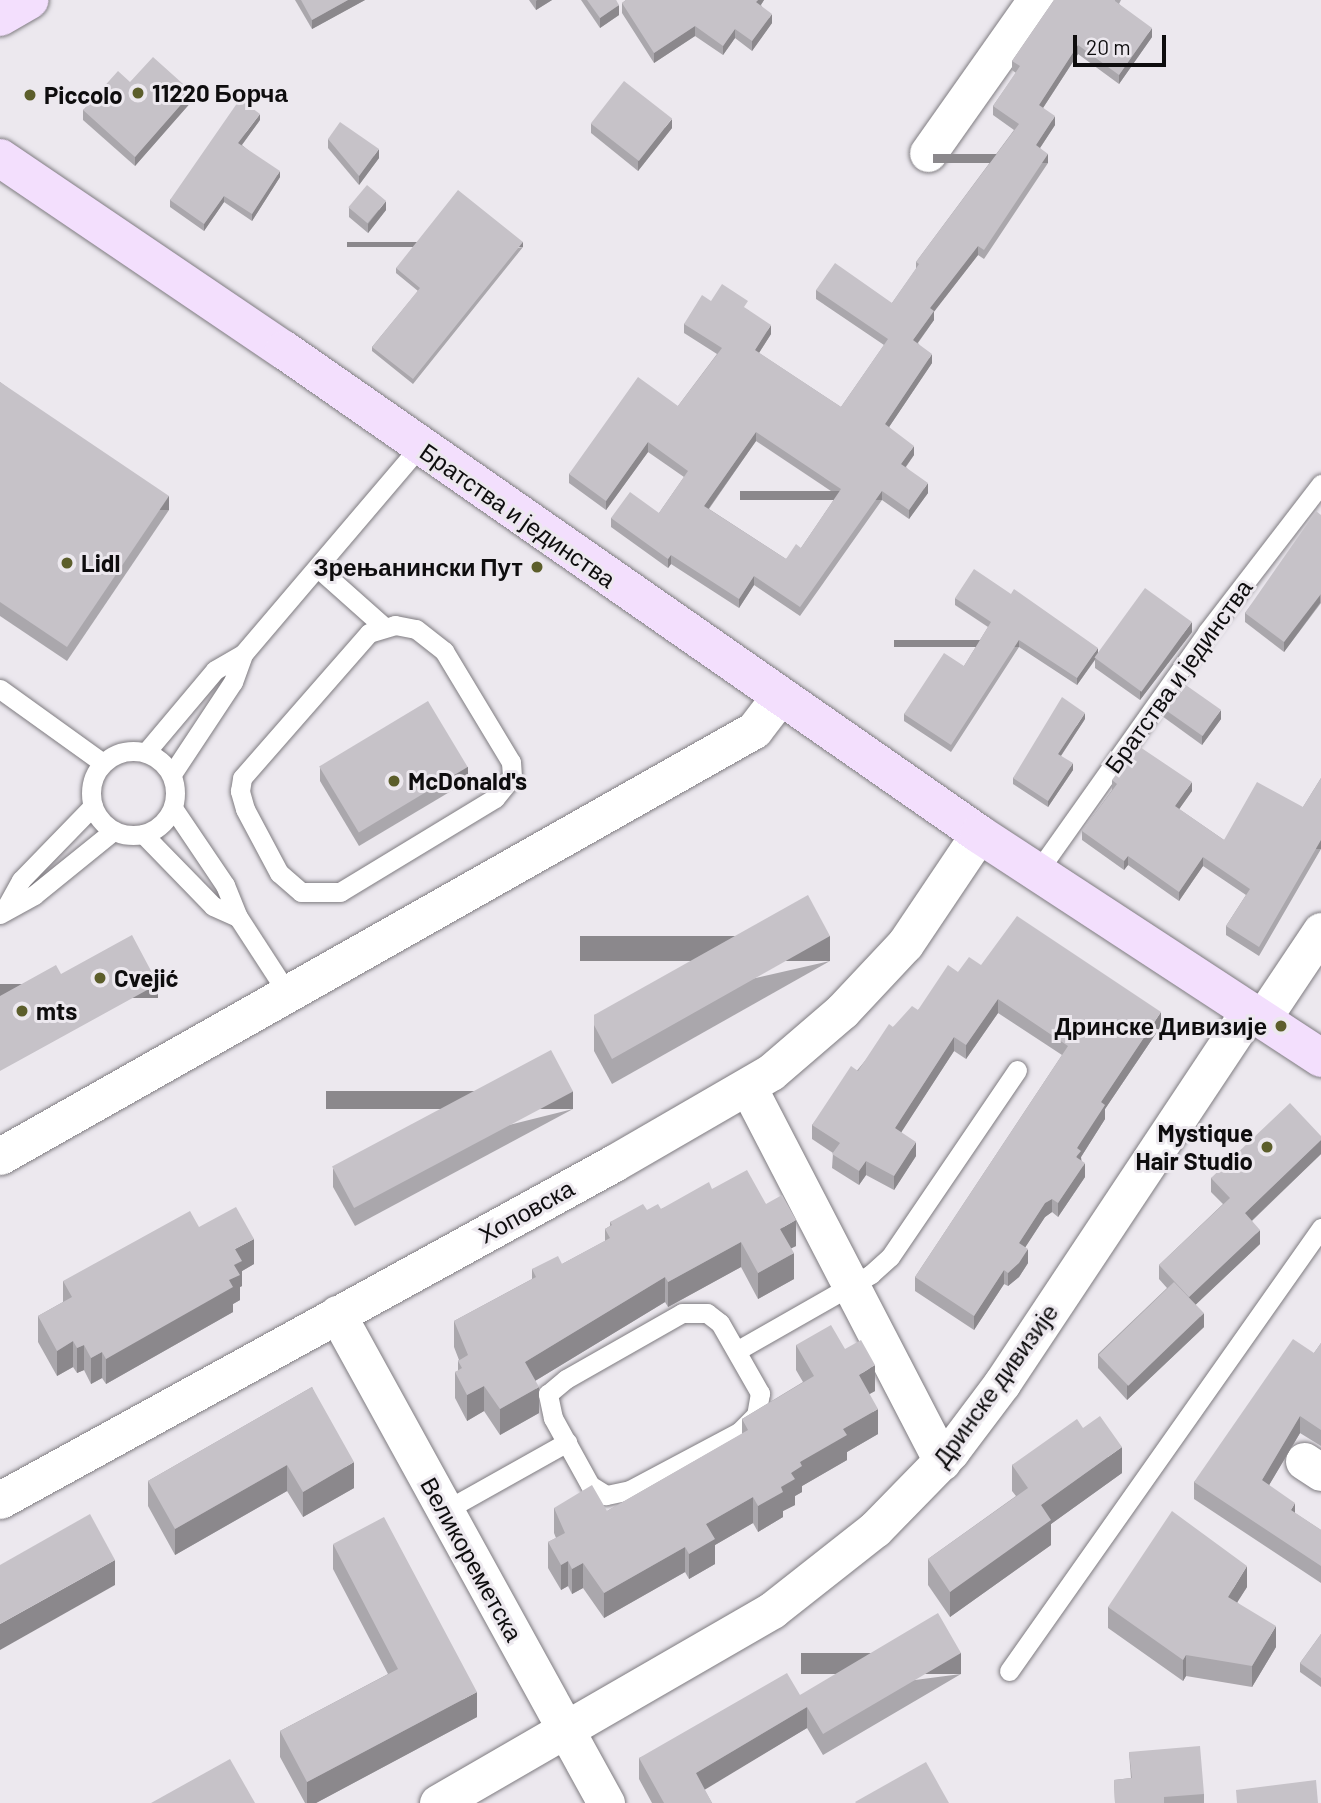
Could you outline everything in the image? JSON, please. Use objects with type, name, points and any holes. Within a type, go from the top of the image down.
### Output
[{"type":"street","points":[[0,17],[30,0]]},
{"type":"street","points":[[929,153],[1036,0]]},
{"type":"street","name":"Братства и јединства","points":[[0,158],[979,834],[1038,870],[1321,1058]]},
{"type":"street","points":[[0,1156],[754,730],[780,696]]},
{"type":"street","name":"Хоповска","points":[[0,1500],[748,1087],[842,1011],[905,944],[979,834]]},
{"type":"street","points":[[1256,1015],[1321,931]]},
{"type":"street","name":"Дринске дивизије","points":[[438,1803],[566,1731],[783,1602],[875,1529],[942,1462],[1025,1350],[1256,1015]]},
{"type":"street","points":[[748,1087],[942,1462]]},
{"type":"street","name":"Великореметска","points":[[337,1314],[606,1803]]},
{"type":"lane","points":[[146,752],[215,670],[243,654],[319,569],[419,446]]},
{"type":"lane","name":"Братства и јединства","points":[[1038,870],[1207,632],[1321,484]]},
{"type":"lane","points":[[319,569],[383,626],[416,629],[444,651],[510,762],[512,777],[495,798],[340,892],[307,894],[294,889],[279,873],[245,809],[240,791],[242,778],[361,642],[383,626]]},
{"type":"lane","points":[[243,654],[233,682],[172,774],[173,808],[225,885],[238,916],[288,995]]},
{"type":"lane","points":[[0,689],[103,763]]},
{"type":"lane","points":[[113,831],[93,806],[92,783],[103,763],[123,751],[146,752],[172,774]]},
{"type":"lane","points":[[3,912],[22,880],[93,806]]},
{"type":"lane","points":[[3,912],[34,895],[113,831],[143,834],[162,825],[173,808]]},
{"type":"lane","points":[[143,834],[213,906],[238,916]]},
{"type":"lane","points":[[738,1350],[850,1285],[890,1257],[1017,1070]]},
{"type":"lane","points":[[1009,1671],[1321,1227]]},
{"type":"lane","points":[[682,1313],[707,1313],[738,1350],[760,1393],[756,1415],[740,1432],[631,1490],[606,1495],[590,1485],[553,1418],[548,1394],[566,1379],[682,1313]]},
{"type":"lane","points":[[446,1510],[568,1442]]},
{"type":"building","points":[[301,0],[348,0],[312,20]]},
{"type":"building","points":[[587,0],[616,0],[619,5],[600,18]]},
{"type":"building","points":[[626,0],[758,0],[756,2],[772,14],[752,41],[735,29],[723,46],[695,26],[654,53],[622,3]]},
{"type":"building","points":[[1054,0],[1115,0],[1152,28],[1119,75],[1078,45],[1039,105],[1055,116],[1036,145],[1048,154],[984,250],[978,246],[930,308],[934,311],[913,340],[932,354],[885,424],[914,446],[901,464],[928,483],[909,510],[882,491],[800,607],[754,576],[739,599],[671,555],[668,559],[611,518],[630,492],[659,513],[688,471],[648,442],[606,501],[569,474],[638,377],[678,406],[722,348],[684,324],[702,295],[711,301],[722,284],[748,301],[744,307],[771,325],[755,350],[841,407],[888,339],[816,290],[835,263],[892,303],[919,264],[916,262],[1019,124],[993,106],[1020,66],[1012,61]],"holes":[[[756,432],[841,489],[801,548],[796,544],[786,559],[704,506]]]},
{"type":"building","points":[[153,57],[192,92],[135,157],[83,110],[118,71],[130,82]]},
{"type":"building","points":[[624,81],[672,119],[639,161],[591,124]]},
{"type":"building","points":[[240,99],[260,114],[238,143],[280,171],[252,214],[224,196],[204,224],[170,200]]},
{"type":"building","points":[[340,122],[379,149],[359,176],[328,139]]},
{"type":"building","points":[[367,185],[386,201],[368,223],[348,207]]},
{"type":"building","points":[[458,190],[523,242],[413,379],[372,347],[420,288],[396,268]]},
{"type":"building","name":"Lidl","points":[[0,382],[169,496],[67,647],[0,602]]},
{"type":"building","points":[[1316,511],[1321,515],[1321,594],[1284,642],[1245,613]]},
{"type":"building","points":[[974,569],[1011,594],[1014,589],[1098,648],[1077,678],[1019,640],[951,745],[904,714],[944,653],[964,666],[991,622],[955,598]]},
{"type":"building","points":[[1145,588],[1192,622],[1141,692],[1094,658]]},
{"type":"building","points":[[1180,681],[1221,710],[1203,736],[1162,707]]},
{"type":"building","points":[[1062,697],[1085,713],[1058,754],[1073,763],[1048,801],[1013,778]]},
{"type":"building","name":"McDonald's","points":[[428,701],[468,767],[359,832],[319,766]]},
{"type":"building","points":[[1137,745],[1192,782],[1175,806],[1224,840],[1257,782],[1303,807],[1321,778],[1321,840],[1259,947],[1226,926],[1250,889],[1203,857],[1179,892],[1128,856],[1124,861],[1082,831],[1117,784],[1112,780]]},
{"type":"building","points":[[808,895],[830,936],[612,1059],[594,1025],[594,1015]]},
{"type":"building","points":[[1017,916],[1161,1012],[1101,1102],[1105,1105],[1077,1148],[1081,1151],[1076,1157],[1085,1163],[1058,1203],[1052,1199],[1045,1203],[1019,1243],[1028,1249],[1008,1273],[1004,1270],[974,1316],[915,1277],[1068,1046],[998,999],[966,1045],[954,1037],[895,1128],[916,1142],[894,1176],[866,1161],[859,1171],[832,1154],[840,1143],[812,1125],[851,1066],[858,1071],[889,1024],[893,1027],[912,1006],[918,1010],[948,965],[958,972],[969,957],[981,965]]},
{"type":"building","points":[[132,935],[158,984],[0,1071],[0,996],[56,965],[61,974]]},
{"type":"building","points":[[551,1050],[573,1091],[354,1208],[332,1166]]},
{"type":"building","points":[[1290,1103],[1321,1136],[1321,1140],[1245,1213],[1260,1230],[1189,1297],[1159,1265],[1230,1198],[1211,1178]]},
{"type":"building","points":[[747,1170],[766,1204],[782,1195],[796,1220],[780,1229],[794,1253],[758,1273],[741,1242],[668,1282],[665,1277],[525,1362],[539,1387],[500,1409],[484,1386],[467,1395],[455,1372],[462,1368],[458,1361],[468,1355],[454,1321],[536,1277],[532,1269],[558,1256],[562,1264],[610,1238],[605,1229],[612,1225],[610,1222],[643,1204],[647,1210],[658,1204],[661,1209],[709,1182],[712,1189]]},
{"type":"building","points":[[236,1207],[254,1239],[235,1249],[242,1261],[234,1265],[240,1275],[229,1280],[233,1287],[106,1359],[102,1352],[91,1358],[84,1345],[77,1348],[73,1341],[57,1351],[38,1316],[72,1297],[63,1281],[190,1211],[199,1227]]},
{"type":"building","points":[[1174,1282],[1204,1313],[1128,1386],[1098,1355]]},
{"type":"building","points":[[831,1325],[845,1349],[861,1340],[875,1365],[859,1375],[878,1409],[843,1429],[847,1435],[800,1462],[802,1466],[791,1473],[795,1479],[781,1487],[783,1492],[758,1506],[753,1497],[706,1524],[715,1539],[689,1554],[685,1547],[604,1593],[583,1563],[572,1569],[568,1561],[561,1565],[548,1542],[565,1533],[554,1508],[592,1485],[607,1511],[748,1430],[742,1419],[814,1376],[796,1345]]},
{"type":"building","points":[[1293,1339],[1314,1353],[1321,1343],[1321,1430],[1300,1416],[1262,1480],[1295,1503],[1291,1510],[1321,1530],[1321,1566],[1194,1482]]},
{"type":"building","points":[[312,1387],[354,1462],[303,1492],[287,1465],[175,1529],[148,1481]]},
{"type":"building","points":[[1100,1416],[1122,1447],[1041,1505],[1051,1520],[950,1592],[928,1559],[1028,1488],[1012,1465],[1077,1419],[1083,1428]]},
{"type":"building","points":[[1172,1511],[1247,1566],[1228,1597],[1276,1626],[1252,1666],[1186,1655],[1183,1660],[1108,1607]]},
{"type":"building","points":[[90,1514],[115,1560],[0,1624],[0,1565]]},
{"type":"building","points":[[384,1517],[477,1692],[307,1782],[280,1731],[398,1669],[333,1544]]},
{"type":"building","points":[[938,1613],[961,1653],[823,1734],[807,1707],[696,1773],[712,1803],[664,1803],[639,1758],[787,1673],[800,1695]]},
{"type":"building","points":[[1321,1634],[1321,1678],[1300,1663]]},
{"type":"building","points":[[1200,1746],[1204,1794],[1164,1797],[1164,1803],[1115,1803],[1114,1780],[1132,1778],[1129,1752]]},
{"type":"building","points":[[230,1759],[255,1803],[151,1803]]},
{"type":"building","points":[[926,1762],[949,1803],[855,1802]]},
{"type":"building","points":[[1316,1780],[1318,1803],[1237,1803],[1236,1790]]},
{"type":"place","name":"11220 Борча","points":[[138,93]]},
{"type":"place","name":"Piccolo","points":[[30,95]]},
{"type":"place","name":"Lidl","points":[[67,563]]},
{"type":"place","name":"Зрењанински Пут","points":[[537,567]]},
{"type":"place","name":"McDonald's","points":[[394,781]]},
{"type":"place","name":"Cvejić","points":[[100,978]]},
{"type":"place","name":"mts","points":[[22,1011]]},
{"type":"place","name":"Дринске Дивизије","points":[[1281,1026]]},
{"type":"place","name":"Mystique Hair Studio","points":[[1267,1147]]}]
